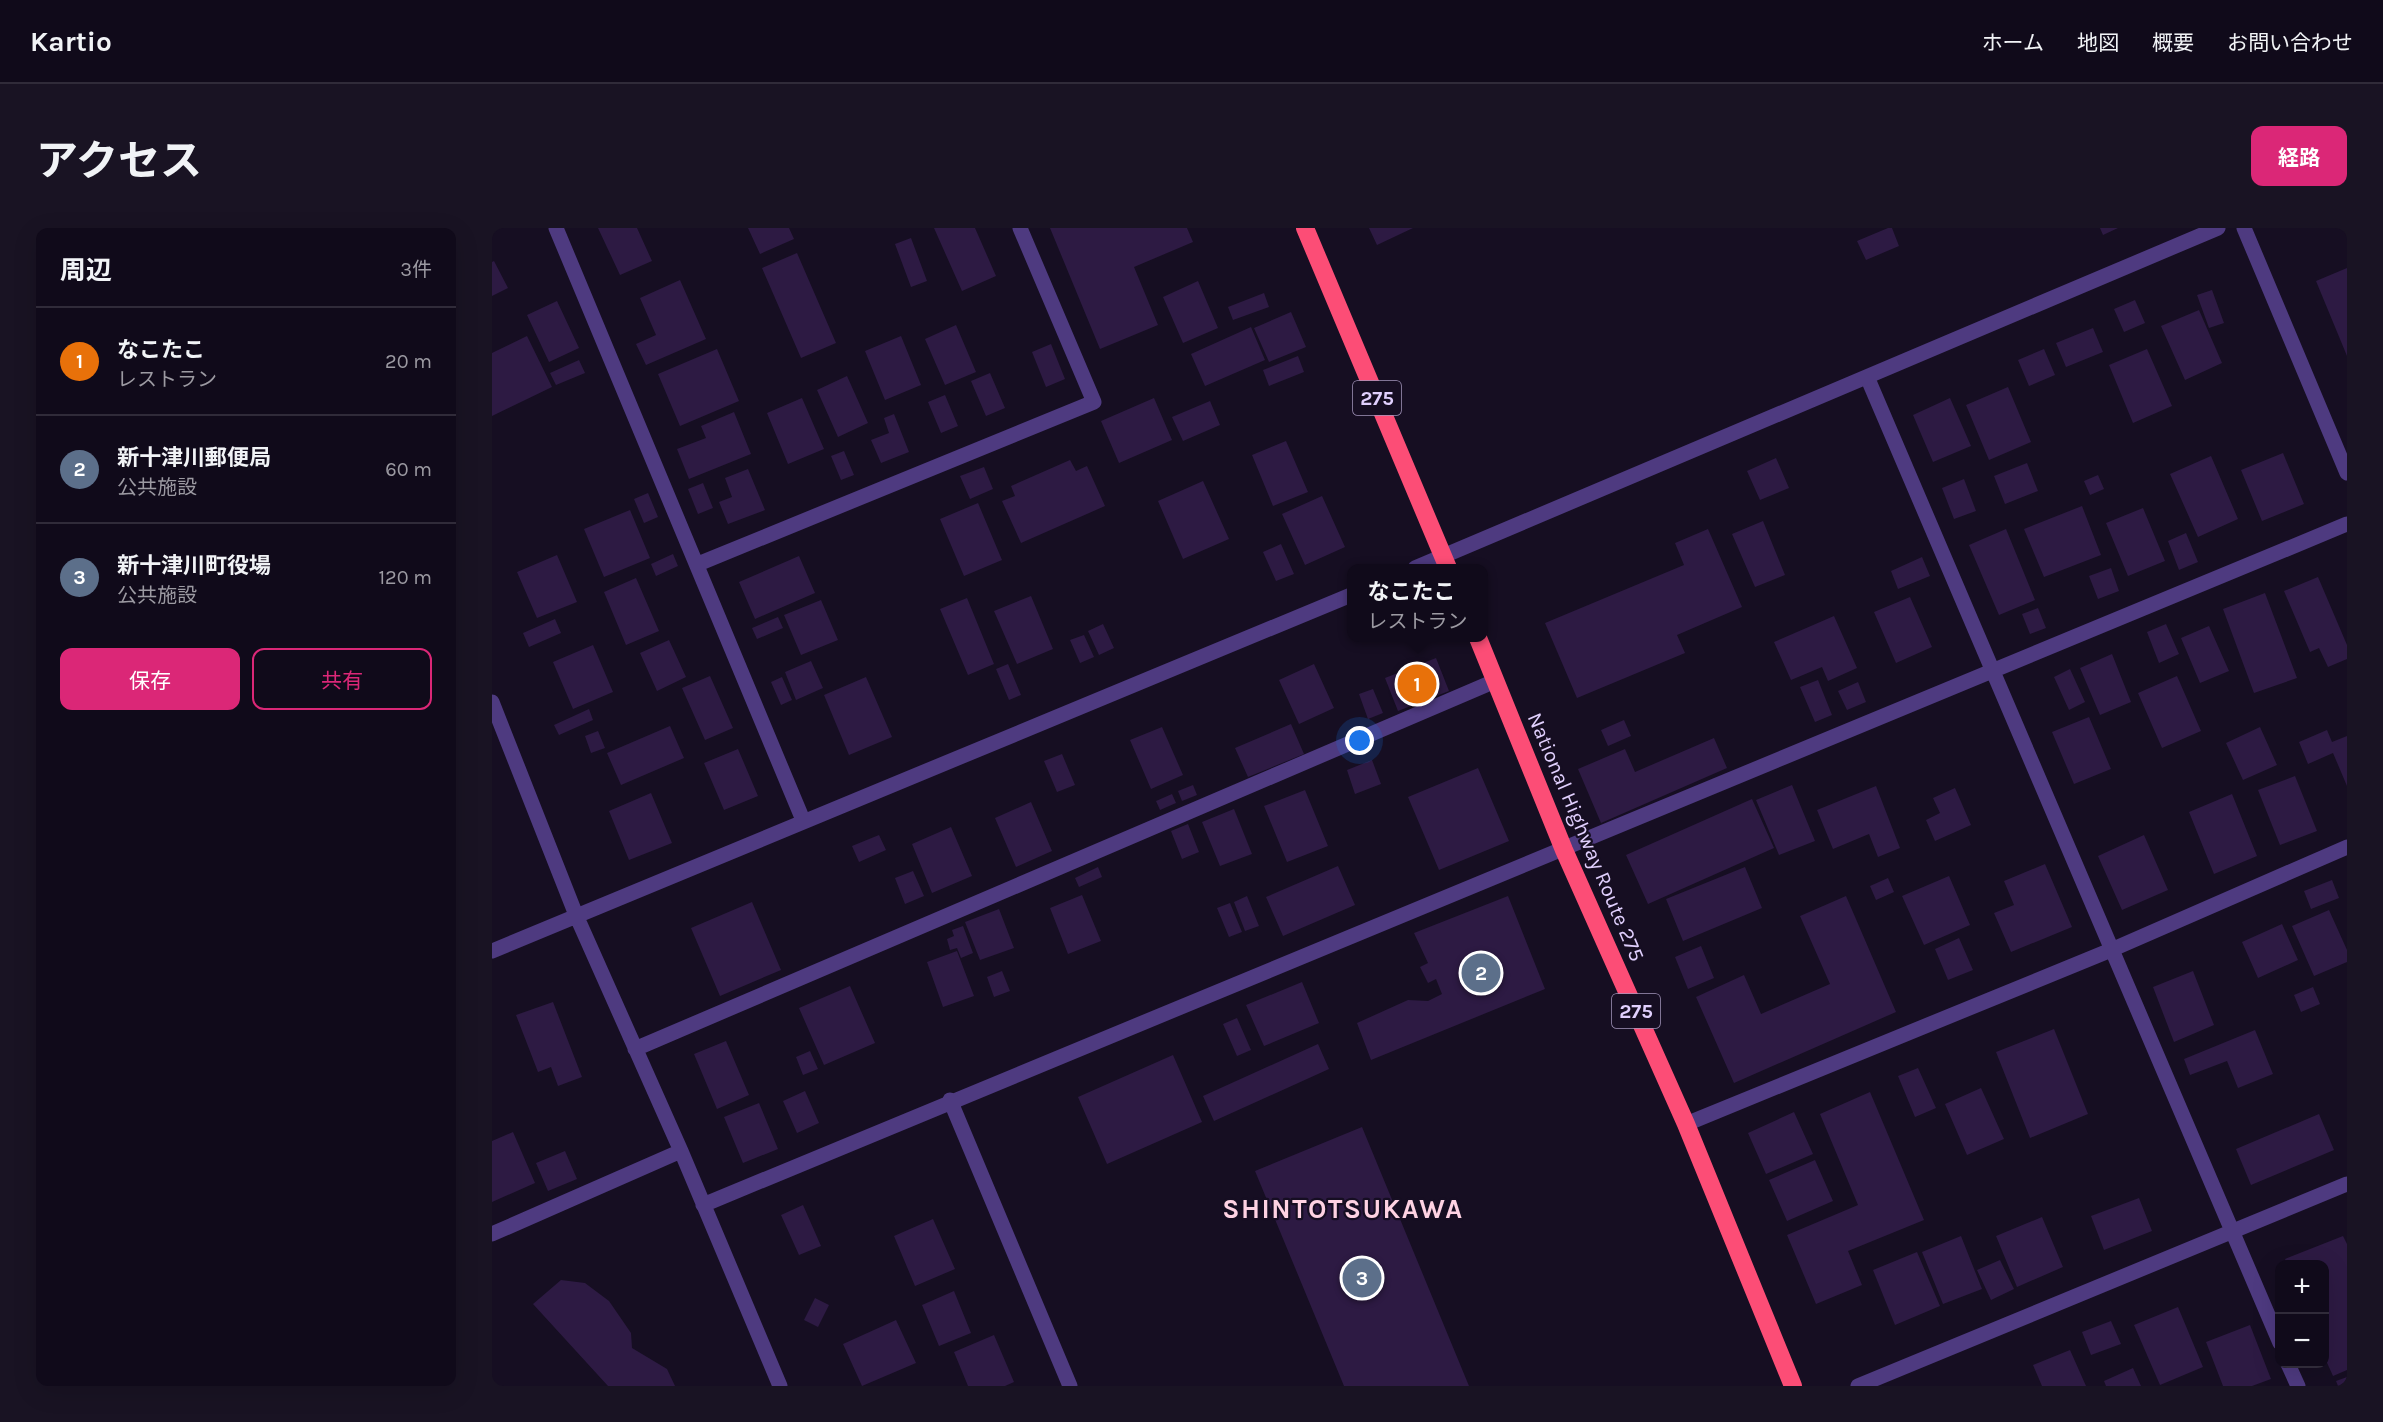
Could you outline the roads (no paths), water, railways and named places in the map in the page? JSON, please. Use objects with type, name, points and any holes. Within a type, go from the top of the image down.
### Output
[{"type":"highway","name":"275","points":[[1305,228],[1446,563]]},
{"type":"highway","name":"National Highway Route 275","points":[[1480,642],[1564,850],[1686,1124],[1793,1386]]},
{"type":"street","points":[[556,228],[803,820]]},
{"type":"street","points":[[698,564],[1094,402],[1020,228]]},
{"type":"street","points":[[1446,563],[2218,228]]},
{"type":"street","points":[[2244,228],[2347,473]]},
{"type":"street","points":[[1868,379],[2275,1332]]},
{"type":"street","points":[[703,1205],[950,1100],[1564,850],[2347,524]]},
{"type":"street","points":[[492,951],[803,820],[1347,597]]},
{"type":"street","points":[[635,1049],[1496,681]]},
{"type":"street","points":[[492,702],[576,915],[681,1151],[780,1386]]},
{"type":"street","points":[[1686,1124],[2111,950],[2347,847]]},
{"type":"street","points":[[950,1100],[1070,1386]]},
{"type":"street","points":[[492,1234],[681,1151]]},
{"type":"street","points":[[1858,1386],[2347,1184]]},
{"type":"street","points":[[2290,1368],[2298,1386]]},
{"type":"place","name":"なこたこ","points":[[1417,684]]},
{"type":"place","name":"新十津川郵便局","points":[[1481,973]]},
{"type":"place","name":"新十津川町役場","points":[[1362,1278]]},
{"type":"district","name":"SHINTOTSUKAWA","points":[[1343,1209]]}]
